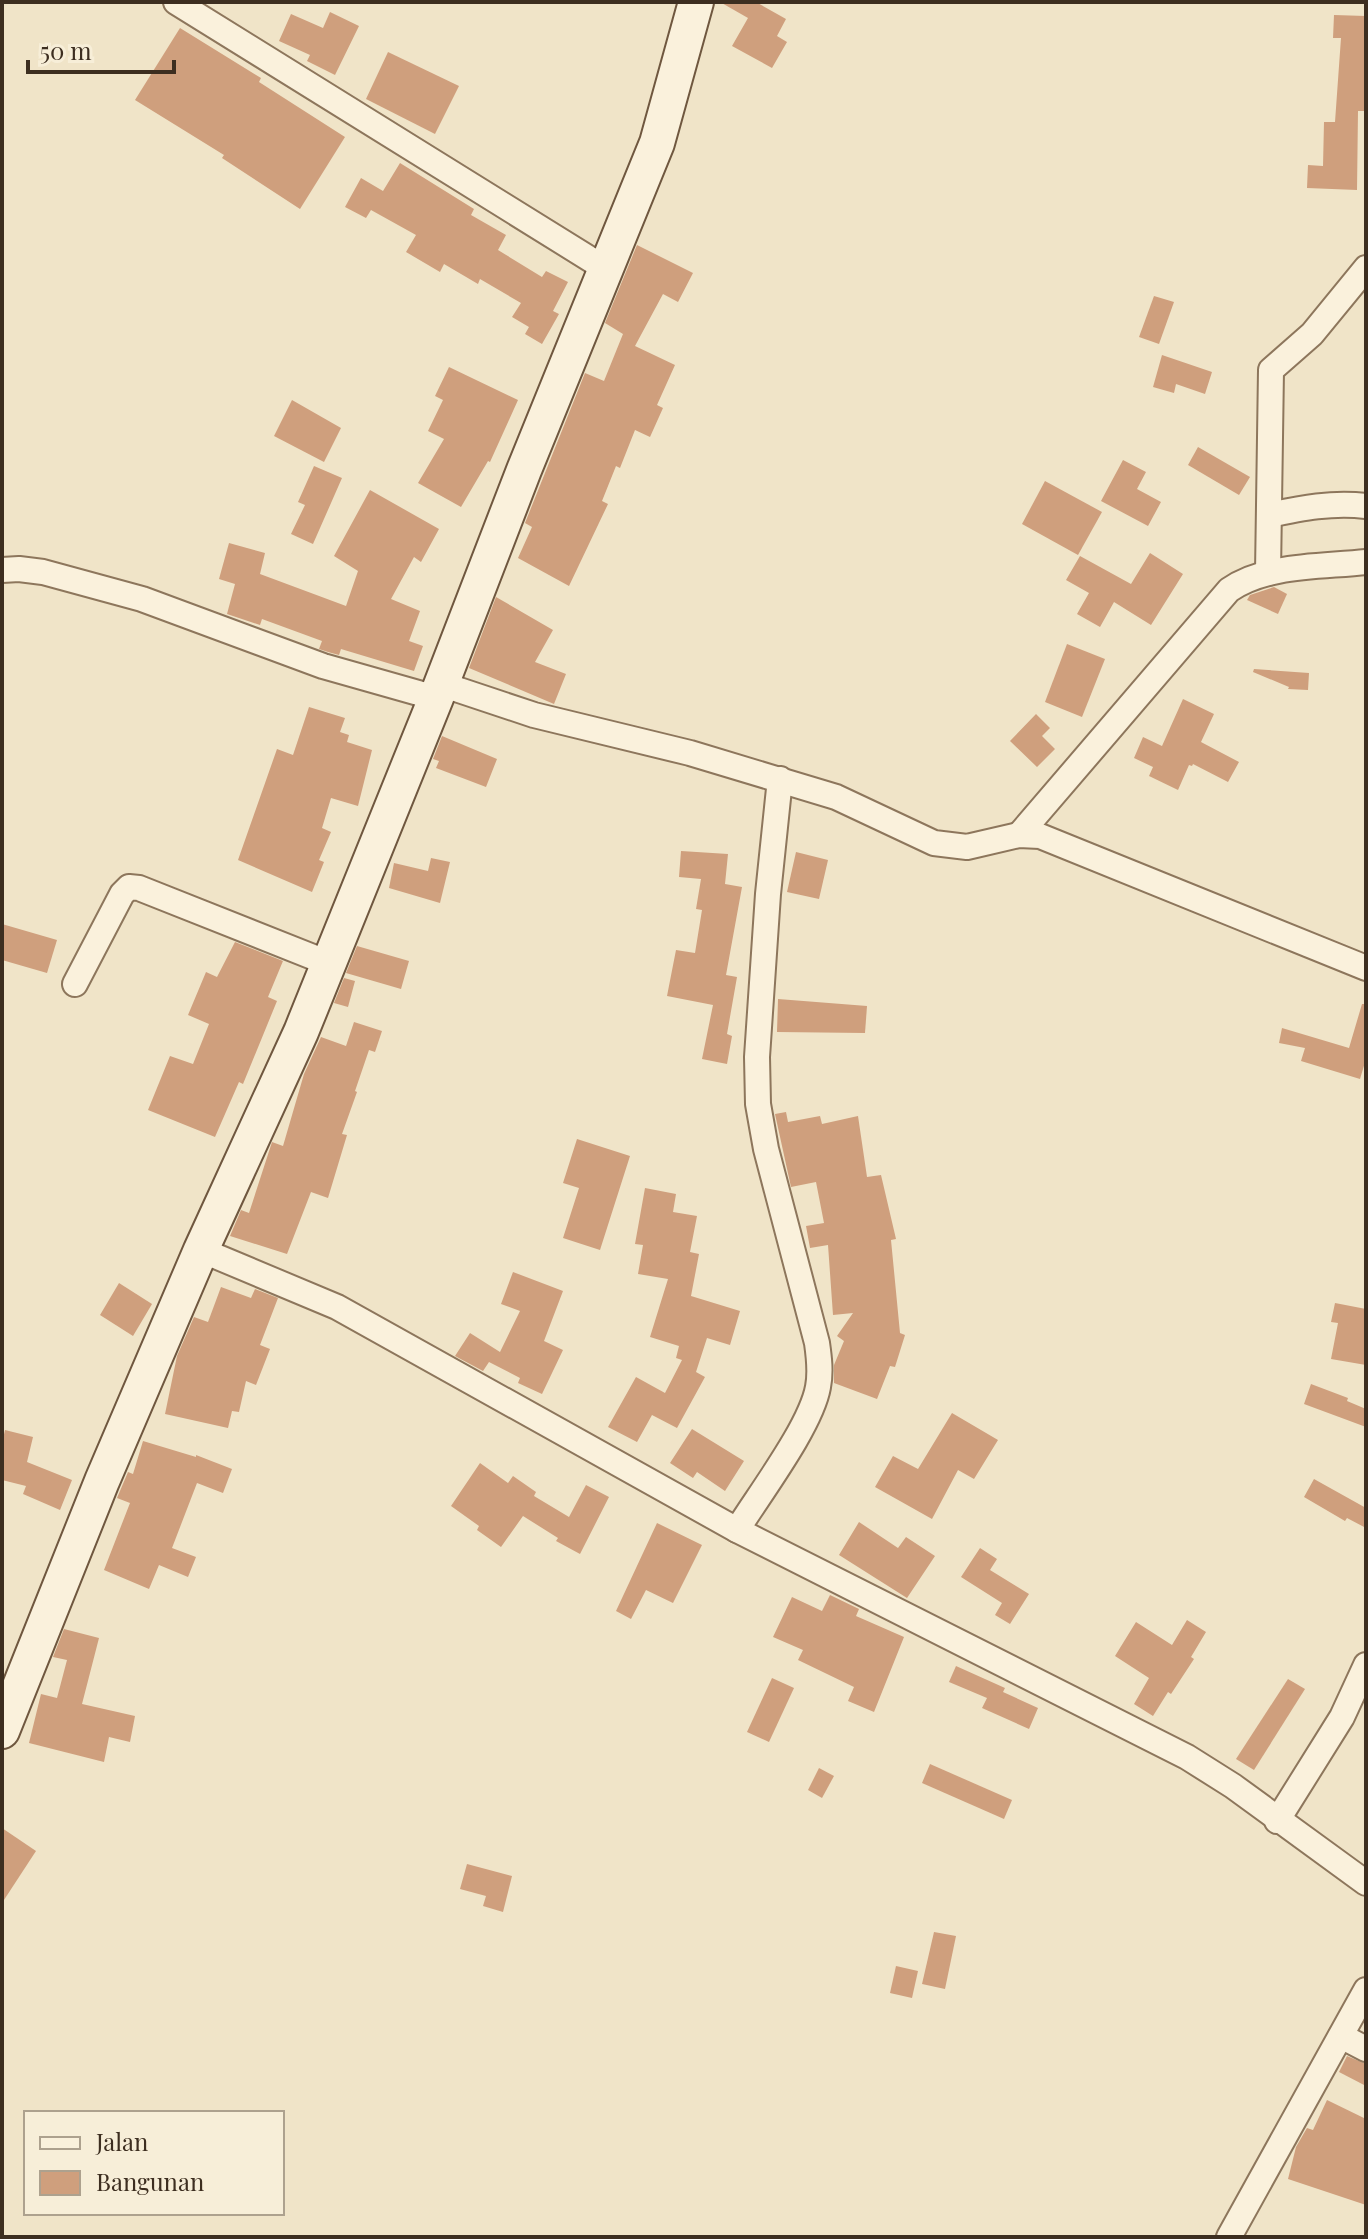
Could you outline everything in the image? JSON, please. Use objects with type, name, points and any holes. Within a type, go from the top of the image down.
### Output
[{"type":"street","points":[[176,2],[606,269]]},
{"type":"street","points":[[2,1731],[102,1481],[201,1250],[301,1032],[438,691],[657,143],[696,2]]},
{"type":"street","points":[[1268,573],[1270,373],[1312,334],[1366,268]]},
{"type":"street","points":[[1269,515],[1315,505],[1366,506]]},
{"type":"street","points":[[1019,835],[1229,590],[1248,578],[1268,573],[1366,562]]},
{"type":"street","points":[[2,570],[43,572],[142,599],[323,666],[690,753],[780,779],[836,797],[934,843],[967,847],[1019,835],[1040,836],[1366,968]]},
{"type":"street","points":[[737,1530],[798,1434],[812,1406],[818,1387],[820,1362],[766,1149],[758,1104],[757,1057],[768,894],[780,779]]},
{"type":"street","points":[[75,984],[122,894],[129,887],[139,888],[328,963]]},
{"type":"street","points":[[201,1250],[337,1307],[737,1530],[1187,1757],[1233,1786],[1366,1883]]},
{"type":"street","points":[[1277,1821],[1342,1717],[1366,1665]]},
{"type":"street","points":[[1229,2237],[1366,1990]]},
{"type":"street","points":[[1341,2036],[1366,2049]]},
{"type":"building","points":[[720,2],[756,2],[786,19],[777,36],[787,42],[772,68],[732,46],[748,18]]},
{"type":"building","points":[[330,12],[359,26],[335,75],[307,61],[310,55],[279,41],[291,14],[323,28]]},
{"type":"building","points":[[1334,15],[1366,16],[1366,111],[1358,111],[1357,190],[1307,188],[1308,165],[1323,166],[1324,122],[1335,122],[1341,38],[1333,38]]},
{"type":"building","points":[[180,28],[261,78],[259,82],[345,137],[300,209],[222,158],[224,155],[135,100]]},
{"type":"building","points":[[388,52],[459,86],[435,134],[366,99]]},
{"type":"building","points":[[400,163],[474,209],[471,215],[506,235],[498,250],[542,277],[546,271],[568,282],[553,311],[559,314],[542,344],[525,334],[529,327],[512,317],[521,303],[480,279],[478,284],[444,264],[440,272],[406,252],[416,235],[371,210],[366,218],[345,207],[361,178],[383,191]]},
{"type":"building","points":[[637,245],[693,273],[678,302],[663,294],[635,346],[675,365],[657,405],[663,408],[650,437],[635,430],[620,468],[616,466],[602,501],[608,504],[569,586],[518,558],[532,527],[525,523],[585,373],[604,381],[623,334],[605,323]]},
{"type":"building","points":[[1154,296],[1174,302],[1159,344],[1139,337]]},
{"type":"building","points":[[1162,355],[1212,372],[1205,394],[1176,384],[1174,393],[1153,387]]},
{"type":"building","points":[[449,367],[518,400],[490,462],[461,507],[418,483],[444,439],[428,431],[443,400],[435,396]]},
{"type":"building","points":[[292,400],[341,428],[324,462],[274,436]]},
{"type":"building","points":[[1198,447],[1250,477],[1239,495],[1188,465]]},
{"type":"building","points":[[1123,460],[1146,472],[1137,489],[1161,502],[1148,526],[1101,501]]},
{"type":"building","points":[[314,466],[342,478],[313,544],[291,534],[305,505],[298,502]]},
{"type":"building","points":[[1045,481],[1102,512],[1078,555],[1022,524]]},
{"type":"building","points":[[370,490],[439,529],[421,562],[414,557],[391,599],[420,611],[409,641],[423,646],[414,671],[341,649],[339,655],[328,652],[319,649],[322,641],[262,619],[260,625],[227,614],[235,584],[219,579],[229,543],[265,553],[260,574],[346,606],[358,571],[334,556]]},
{"type":"building","points":[[1150,553],[1183,574],[1151,625],[1114,602],[1100,627],[1077,614],[1089,593],[1066,580],[1080,556],[1131,584]]},
{"type":"building","points":[[1274,587],[1287,594],[1278,614],[1247,600],[1250,595]]},
{"type":"building","points":[[496,597],[553,630],[535,662],[566,674],[554,704],[469,668]]},
{"type":"building","points":[[1067,644],[1105,659],[1082,717],[1045,702]]},
{"type":"building","points":[[1254,669],[1309,673],[1308,690],[1288,689],[1253,672]]},
{"type":"building","points":[[1183,699],[1214,714],[1201,742],[1239,762],[1228,782],[1193,764],[1189,765],[1178,790],[1149,776],[1153,767],[1134,758],[1143,737],[1162,746]]},
{"type":"building","points":[[309,707],[345,718],[340,732],[349,735],[347,742],[372,750],[358,806],[331,798],[322,828],[331,832],[319,860],[324,862],[312,892],[238,860],[277,749],[293,755]]},
{"type":"building","points":[[1036,714],[1050,728],[1042,736],[1055,749],[1037,767],[1010,741]]},
{"type":"building","points":[[442,736],[497,759],[486,787],[436,768],[439,761],[433,759]]},
{"type":"building","points":[[681,851],[728,854],[725,884],[742,887],[726,975],[737,977],[727,1034],[732,1036],[727,1064],[702,1059],[713,1005],[667,996],[676,950],[695,953],[702,910],[696,909],[701,879],[679,877]]},
{"type":"building","points":[[796,852],[828,860],[819,899],[787,892]]},
{"type":"building","points":[[431,858],[450,862],[440,903],[389,888],[394,863],[428,871]]},
{"type":"building","points":[[2,924],[57,940],[47,973],[2,960]]},
{"type":"building","points":[[235,942],[283,961],[268,997],[277,1001],[243,1084],[239,1082],[215,1137],[148,1110],[170,1056],[193,1064],[209,1024],[188,1015],[206,972],[217,977]]},
{"type":"building","points":[[357,946],[409,961],[401,989],[346,973]]},
{"type":"building","points":[[344,978],[355,981],[348,1007],[334,1003]]},
{"type":"building","points":[[778,999],[867,1006],[865,1033],[777,1032]]},
{"type":"building","points":[[1362,1004],[1366,1004],[1366,1059],[1360,1079],[1301,1061],[1305,1048],[1279,1043],[1282,1028],[1349,1048]]},
{"type":"building","points":[[354,1022],[382,1031],[375,1052],[369,1050],[355,1091],[342,1134],[347,1135],[328,1198],[311,1192],[287,1254],[230,1236],[241,1210],[249,1213],[272,1142],[283,1146],[304,1074],[321,1037],[346,1046]]},
{"type":"building","points":[[786,1112],[788,1122],[820,1116],[822,1124],[858,1116],[867,1177],[881,1175],[896,1239],[891,1240],[900,1333],[905,1335],[895,1367],[890,1366],[877,1399],[834,1383],[834,1365],[844,1341],[837,1336],[853,1313],[833,1315],[828,1245],[810,1248],[806,1226],[824,1223],[816,1182],[791,1187],[775,1114]]},
{"type":"building","points":[[577,1139],[630,1156],[600,1250],[563,1238],[579,1188],[563,1183]]},
{"type":"building","points":[[645,1188],[676,1194],[673,1212],[697,1216],[690,1252],[699,1254],[691,1296],[740,1311],[730,1345],[707,1338],[696,1372],[705,1377],[677,1428],[652,1415],[637,1442],[608,1427],[636,1377],[665,1393],[682,1360],[676,1358],[679,1346],[650,1337],[668,1279],[638,1274],[643,1245],[635,1244]]},
{"type":"building","points":[[513,1272],[563,1291],[544,1341],[563,1350],[542,1394],[518,1383],[520,1378],[489,1362],[483,1371],[455,1356],[470,1333],[500,1352],[520,1311],[501,1304]]},
{"type":"building","points":[[119,1283],[152,1304],[133,1336],[100,1315]]},
{"type":"building","points":[[221,1287],[251,1298],[255,1289],[278,1298],[260,1345],[270,1349],[256,1385],[246,1381],[239,1412],[232,1411],[228,1428],[165,1414],[177,1356],[194,1317],[208,1322]]},
{"type":"building","points":[[1335,1303],[1366,1309],[1366,1365],[1331,1359],[1338,1323],[1331,1322]]},
{"type":"building","points":[[1311,1384],[1348,1398],[1347,1401],[1366,1409],[1366,1427],[1304,1404]]},
{"type":"building","points":[[952,1413],[998,1440],[974,1479],[958,1470],[932,1519],[875,1487],[893,1456],[918,1469]]},
{"type":"building","points":[[692,1429],[744,1461],[725,1491],[697,1472],[693,1478],[670,1463]]},
{"type":"building","points":[[5,1430],[33,1437],[27,1462],[72,1480],[60,1510],[23,1494],[26,1486],[2,1480]]},
{"type":"building","points":[[143,1441],[196,1455],[232,1469],[223,1493],[197,1483],[172,1548],[196,1557],[188,1577],[159,1565],[149,1589],[104,1570],[130,1503],[117,1498],[128,1472],[133,1474]]},
{"type":"building","points":[[480,1463],[508,1483],[513,1476],[536,1492],[534,1496],[569,1517],[586,1485],[609,1497],[580,1554],[556,1541],[558,1538],[523,1516],[501,1547],[477,1530],[479,1526],[451,1506]]},
{"type":"building","points":[[1314,1479],[1366,1508],[1366,1528],[1347,1518],[1345,1521],[1304,1497]]},
{"type":"building","points":[[859,1522],[898,1548],[906,1537],[935,1556],[907,1598],[839,1555]]},
{"type":"building","points":[[657,1523],[702,1545],[673,1603],[646,1590],[631,1619],[616,1611]]},
{"type":"building","points":[[980,1548],[997,1559],[990,1570],[1029,1594],[1010,1624],[995,1615],[1002,1603],[961,1577]]},
{"type":"building","points":[[830,1595],[859,1609],[856,1616],[904,1637],[874,1712],[848,1701],[854,1687],[798,1660],[803,1650],[773,1637],[792,1597],[822,1611]]},
{"type":"building","points":[[1187,1620],[1206,1632],[1191,1657],[1194,1659],[1153,1716],[1134,1704],[1149,1678],[1115,1656],[1136,1622],[1172,1645]]},
{"type":"building","points":[[64,1629],[99,1638],[82,1704],[135,1716],[130,1742],[109,1737],[104,1762],[29,1743],[41,1694],[57,1698],[67,1660],[53,1657]]},
{"type":"building","points":[[956,1666],[1005,1688],[1003,1692],[1038,1708],[1029,1729],[982,1708],[987,1698],[949,1682]]},
{"type":"building","points":[[772,1678],[794,1688],[769,1742],[747,1732]]},
{"type":"building","points":[[1288,1679],[1305,1689],[1254,1770],[1236,1759]]},
{"type":"building","points":[[930,1764],[1012,1800],[1004,1819],[922,1783]]},
{"type":"building","points":[[819,1768],[834,1776],[822,1798],[808,1790]]},
{"type":"building","points":[[2,1828],[36,1851],[2,1903]]},
{"type":"building","points":[[467,1864],[512,1876],[503,1912],[483,1906],[486,1896],[460,1889]]},
{"type":"building","points":[[934,1932],[956,1936],[945,1989],[922,1984]]},
{"type":"building","points":[[896,1966],[918,1971],[912,1998],[890,1993]]},
{"type":"building","points":[[1347,2056],[1366,2064],[1366,2086],[1339,2072]]},
{"type":"building","points":[[1327,2100],[1366,2119],[1366,2205],[1288,2179],[1296,2147],[1307,2128],[1313,2130]]}]
